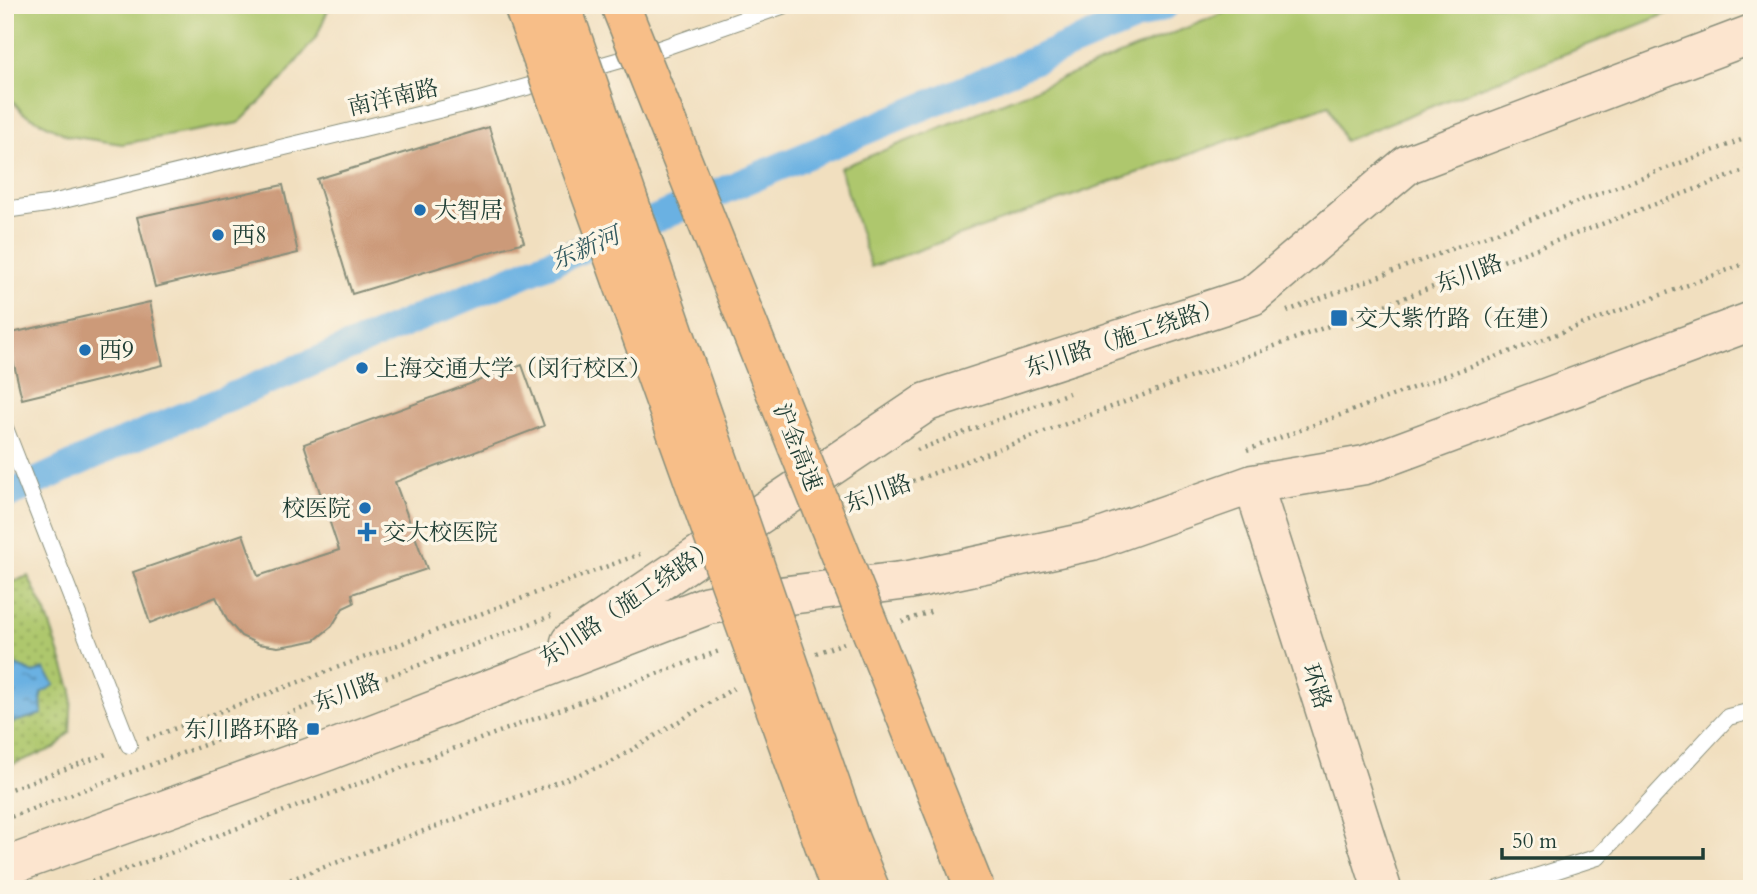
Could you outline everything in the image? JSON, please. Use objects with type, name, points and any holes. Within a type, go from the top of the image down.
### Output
[{"type":"highway","points":[[523,5],[840,889]]},
{"type":"highway","points":[[561,5],[845,827],[870,889]]},
{"type":"highway","name":"沪金高速","points":[[620,5],[975,889]]},
{"type":"main road","name":"东川路（施工绕路）","points":[[513,680],[927,402],[1252,296],[1408,164],[1752,34]]},
{"type":"main road","name":"东川路","points":[[5,867],[264,775],[708,605],[909,580],[1092,541],[1253,484],[1365,465],[1752,321]]},
{"type":"main road","name":"环路","points":[[1253,484],[1382,889]]},
{"type":"lane","name":"南洋南路","points":[[5,210],[61,201],[480,100],[659,49],[785,5]]},
{"type":"lane","points":[[5,428],[129,745]]},
{"type":"lane","points":[[1498,889],[1598,857],[1728,717],[1752,711]]},
{"type":"path","name":"东川路","points":[[852,503],[1752,168]]},
{"type":"path","name":"东川路","points":[[5,819],[553,615]]},
{"type":"green space","points":[[5,5],[330,5],[317,36],[281,81],[239,123],[122,144],[68,136],[23,113],[5,92]]},
{"type":"green space","points":[[1243,5],[1689,5],[1344,141],[1329,105],[871,267],[840,168]]},
{"type":"green space","points":[[28,576],[46,613],[72,691],[70,732],[55,748],[5,767],[5,585]]},
{"type":"water","points":[[6,661],[34,673],[44,669],[55,685],[41,693],[42,714],[5,725]]},
{"type":"building","name":"大智居","points":[[489,127],[524,242],[352,294],[317,179]]},
{"type":"building","name":"西8","points":[[283,185],[298,253],[155,287],[137,217]]},
{"type":"building","name":"西9","points":[[150,302],[163,365],[22,399],[7,334]]},
{"type":"building","name":"校医院","points":[[522,365],[544,426],[395,482],[427,569],[352,594],[354,603],[343,608],[332,626],[315,640],[297,644],[278,647],[258,644],[241,636],[227,620],[216,597],[150,623],[133,572],[243,534],[258,576],[339,550],[304,444]]},
{"type":"waterway","name":"东新河","points":[[5,496],[120,443],[1166,5]]},
{"type":"place","name":"大智居","points":[[420,210]]},
{"type":"place","name":"西8","points":[[218,235]]},
{"type":"place","name":"交大紫竹路（在建）","points":[[1339,318]]},
{"type":"place","name":"西9","points":[[85,350]]},
{"type":"place","name":"上海交通大学（闵行校区）","points":[[362,368]]},
{"type":"place","name":"校医院","points":[[365,508]]},
{"type":"place","name":"交大校医院","points":[[367,532]]},
{"type":"place","name":"东川路环路","points":[[313,729]]}]
